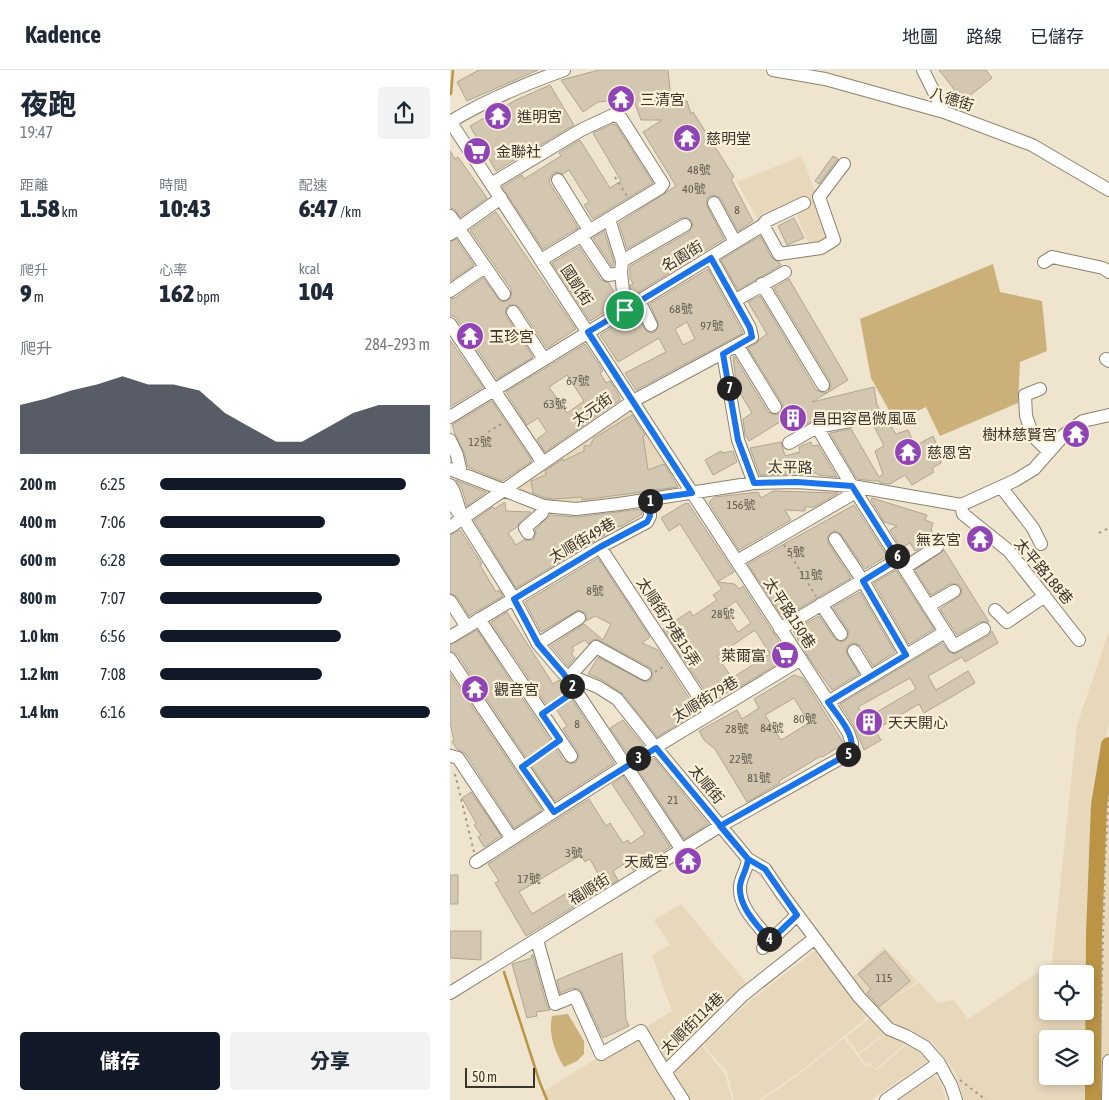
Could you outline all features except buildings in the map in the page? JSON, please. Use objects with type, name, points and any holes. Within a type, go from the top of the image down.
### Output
[{"type":"street","points":[[450,121],[481,104],[527,83],[564,70]]},
{"type":"street","name":"八德街","points":[[773,70],[825,79],[944,112],[1032,145],[1109,190]]},
{"type":"street","points":[[923,70],[944,112]]},
{"type":"street","points":[[492,184],[581,130],[613,115],[621,118],[663,184],[660,188],[541,260]]},
{"type":"street","name":"國凱街","points":[[450,121],[692,493]]},
{"type":"street","points":[[762,225],[779,254],[821,248],[834,240],[820,197],[844,164]]},
{"type":"street","points":[[558,180],[608,275],[684,225]]},
{"type":"street","points":[[454,231],[501,198]]},
{"type":"street","points":[[714,202],[735,242]]},
{"type":"street","name":"名園街","points":[[450,417],[711,258],[766,221],[804,203]]},
{"type":"street","points":[[450,216],[454,231],[485,267],[504,294]]},
{"type":"street","points":[[609,219],[621,267],[625,310]]},
{"type":"street","points":[[1044,262],[1052,257],[1103,268],[1109,272]]},
{"type":"street","points":[[711,258],[736,300],[785,272]]},
{"type":"street","points":[[450,292],[485,267]]},
{"type":"street","points":[[762,284],[823,385]]},
{"type":"street","name":"太元街","points":[[450,526],[633,401],[752,337],[750,328],[736,300]]},
{"type":"street","points":[[638,301],[652,325]]},
{"type":"street","points":[[513,312],[544,359]]},
{"type":"street","points":[[450,324],[543,463]]},
{"type":"street","points":[[737,346],[775,407]]},
{"type":"street","points":[[723,354],[738,440],[754,483]]},
{"type":"street","points":[[1040,389],[1025,395],[1026,416],[1033,436],[1049,452]]},
{"type":"street","points":[[961,505],[1001,488],[1034,469],[1064,435],[1083,421],[1109,415]]},
{"type":"street","points":[[789,443],[816,427],[850,421]]},
{"type":"street","points":[[816,427],[954,646],[984,629]]},
{"type":"street","points":[[450,440],[457,455],[456,471]]},
{"type":"street","name":"太平路","points":[[456,471],[544,506],[576,509],[754,483],[797,482],[961,505]]},
{"type":"street","points":[[450,485],[462,518]]},
{"type":"street","points":[[1001,488],[1033,528],[1041,544]]},
{"type":"street","points":[[737,561],[854,489]]},
{"type":"street","name":"太平路150巷","points":[[692,493],[848,732],[852,742],[850,753]]},
{"type":"street","name":"太順街49巷","points":[[450,637],[600,547],[647,522],[650,516],[649,499]]},
{"type":"street","points":[[450,502],[462,518]]},
{"type":"street","name":"太平路188巷","points":[[961,505],[963,514],[1009,551],[1079,640]]},
{"type":"street","points":[[528,533],[525,528],[542,513],[544,506]]},
{"type":"street","name":"太順街","points":[[462,518],[514,599],[538,644],[567,674],[598,687],[617,699],[748,859],[765,869],[859,997],[889,1029],[925,1047],[939,1063],[952,1085],[956,1100]]},
{"type":"street","points":[[835,539],[863,581],[906,655]]},
{"type":"street","name":"太順街79巷15弄","points":[[600,547],[710,714]]},
{"type":"street","points":[[780,629],[863,581],[937,547]]},
{"type":"street","points":[[928,606],[954,590]]},
{"type":"street","points":[[996,610],[1007,622],[1045,596]]},
{"type":"street","points":[[450,601],[467,627]]},
{"type":"street","points":[[821,604],[842,634]]},
{"type":"street","points":[[538,644],[579,618]]},
{"type":"street","points":[[479,619],[571,756]]},
{"type":"street","points":[[828,702],[945,632]]},
{"type":"street","points":[[645,674],[596,647],[567,674],[575,691],[682,850]]},
{"type":"street","points":[[854,651],[870,677]]},
{"type":"street","points":[[450,659],[554,812]]},
{"type":"street","name":"太順街79巷","points":[[476,862],[626,765],[801,660]]},
{"type":"street","name":"福順街","points":[[450,993],[720,826],[850,753]]},
{"type":"street","points":[[451,756],[458,758],[512,839]]},
{"type":"street","points":[[748,859],[748,868],[740,884],[741,898],[767,944],[797,915]]},
{"type":"street","name":"太順街114巷","points":[[537,940],[555,1004],[575,996],[601,1054],[641,1031],[665,1072],[743,995],[815,938]]},
{"type":"street","points":[[1104,1058],[1108,1100]]},
{"type":"street","points":[[886,1100],[939,1063]]},
{"type":"street","points":[[665,1072],[683,1100]]},
{"type":"path","points":[[615,177],[632,205]]},
{"type":"path","points":[[488,432],[513,417]]},
{"type":"path","points":[[1098,532],[1109,528]]},
{"type":"path","points":[[779,536],[821,604]]},
{"type":"path","points":[[645,674],[648,677],[674,660]]},
{"type":"path","points":[[542,714],[575,691]]},
{"type":"path","points":[[522,767],[560,740]]},
{"type":"path","points":[[451,756],[476,862]]},
{"type":"path","points":[[1104,1058],[1105,862],[1109,790]]},
{"type":"path","points":[[955,1075],[986,1100]]},
{"type":"shaded area","points":[[802,156],[832,238],[810,247],[795,212],[758,220],[737,182]]},
{"type":"shaded area","points":[[993,264],[1000,292],[1042,301],[1047,351],[1020,362],[1018,403],[940,436],[926,407],[895,421],[871,378],[860,319]]},
{"type":"shaded area","points":[[634,407],[684,490],[577,506],[545,502],[513,487]]},
{"type":"shaded area","points":[[1109,631],[1109,722],[1098,783],[1109,783],[1109,1100],[964,1100],[955,1072],[933,1043],[890,1025],[851,979],[884,947],[917,981],[892,1000],[919,982],[938,1003],[954,1000],[968,1019],[1039,972],[1039,1020],[1094,1020],[1094,965],[1049,965],[1052,963],[1077,725]]},
{"type":"shaded area","points":[[681,904],[748,985],[696,1038],[725,1074],[732,1100],[546,1100],[541,1093],[672,1011],[652,955],[670,945],[654,920]]},
{"type":"shaded area","points":[[816,950],[870,1015],[800,1072],[759,1100],[734,1100],[727,1072],[703,1044],[751,1000]]},
{"type":"shaded area","points":[[568,1014],[584,1041],[584,1054],[577,1061],[564,1067],[553,1043],[551,1023],[552,1016]]},
{"type":"shaded area","points":[[873,1016],[887,1032],[858,1053],[846,1037]]},
{"type":"shaded area","points":[[889,1032],[908,1042],[876,1070],[909,1043],[921,1049],[929,1060],[871,1100],[762,1100],[801,1073],[844,1038],[866,1067],[870,1065],[873,1068],[871,1062],[866,1065],[859,1054]]},
{"type":"shaded area","points":[[934,1076],[941,1083],[946,1100],[900,1100]]},
{"type":"waterway","points":[[451,94],[453,70]]},
{"type":"waterway","points":[[1093,1100],[1094,934],[1099,805],[1109,745]]},
{"type":"waterway","points":[[504,972],[547,1100]]},
{"type":"place","name":"三清宮","points":[[621,99]]},
{"type":"place","name":"進明宮","points":[[498,116]]},
{"type":"place","name":"慈明堂","points":[[687,138]]},
{"type":"place","name":"金聯社","points":[[477,151]]},
{"type":"place","name":"玉珍宮","points":[[470,336]]},
{"type":"place","name":"昌田容邑微風區","points":[[793,418]]},
{"type":"place","name":"樹林慈賢宮","points":[[1076,434]]},
{"type":"place","name":"慈恩宮","points":[[908,452]]},
{"type":"place","name":"無玄宮","points":[[980,539]]},
{"type":"place","name":"萊爾富","points":[[785,655]]},
{"type":"place","name":"觀音宮","points":[[475,689]]},
{"type":"place","name":"天天開心","points":[[869,722]]},
{"type":"place","name":"天威宮","points":[[688,861]]},
{"type":"route","points":[[625,310],[588,332],[692,493],[649,499],[651,511],[647,522],[600,547],[514,599],[538,644],[563,673],[575,691],[542,714],[560,740],[522,767],[554,812],[626,765],[656,748],[720,826],[748,859],[765,869],[797,915],[770,941],[749,914],[741,898],[740,884],[748,868],[748,859],[744,854],[720,826],[850,753],[852,742],[848,732],[828,702],[906,655],[863,581],[898,559],[852,486],[797,482],[754,483],[738,440],[723,354],[752,337],[750,328],[736,300],[711,258],[625,310]]}]
